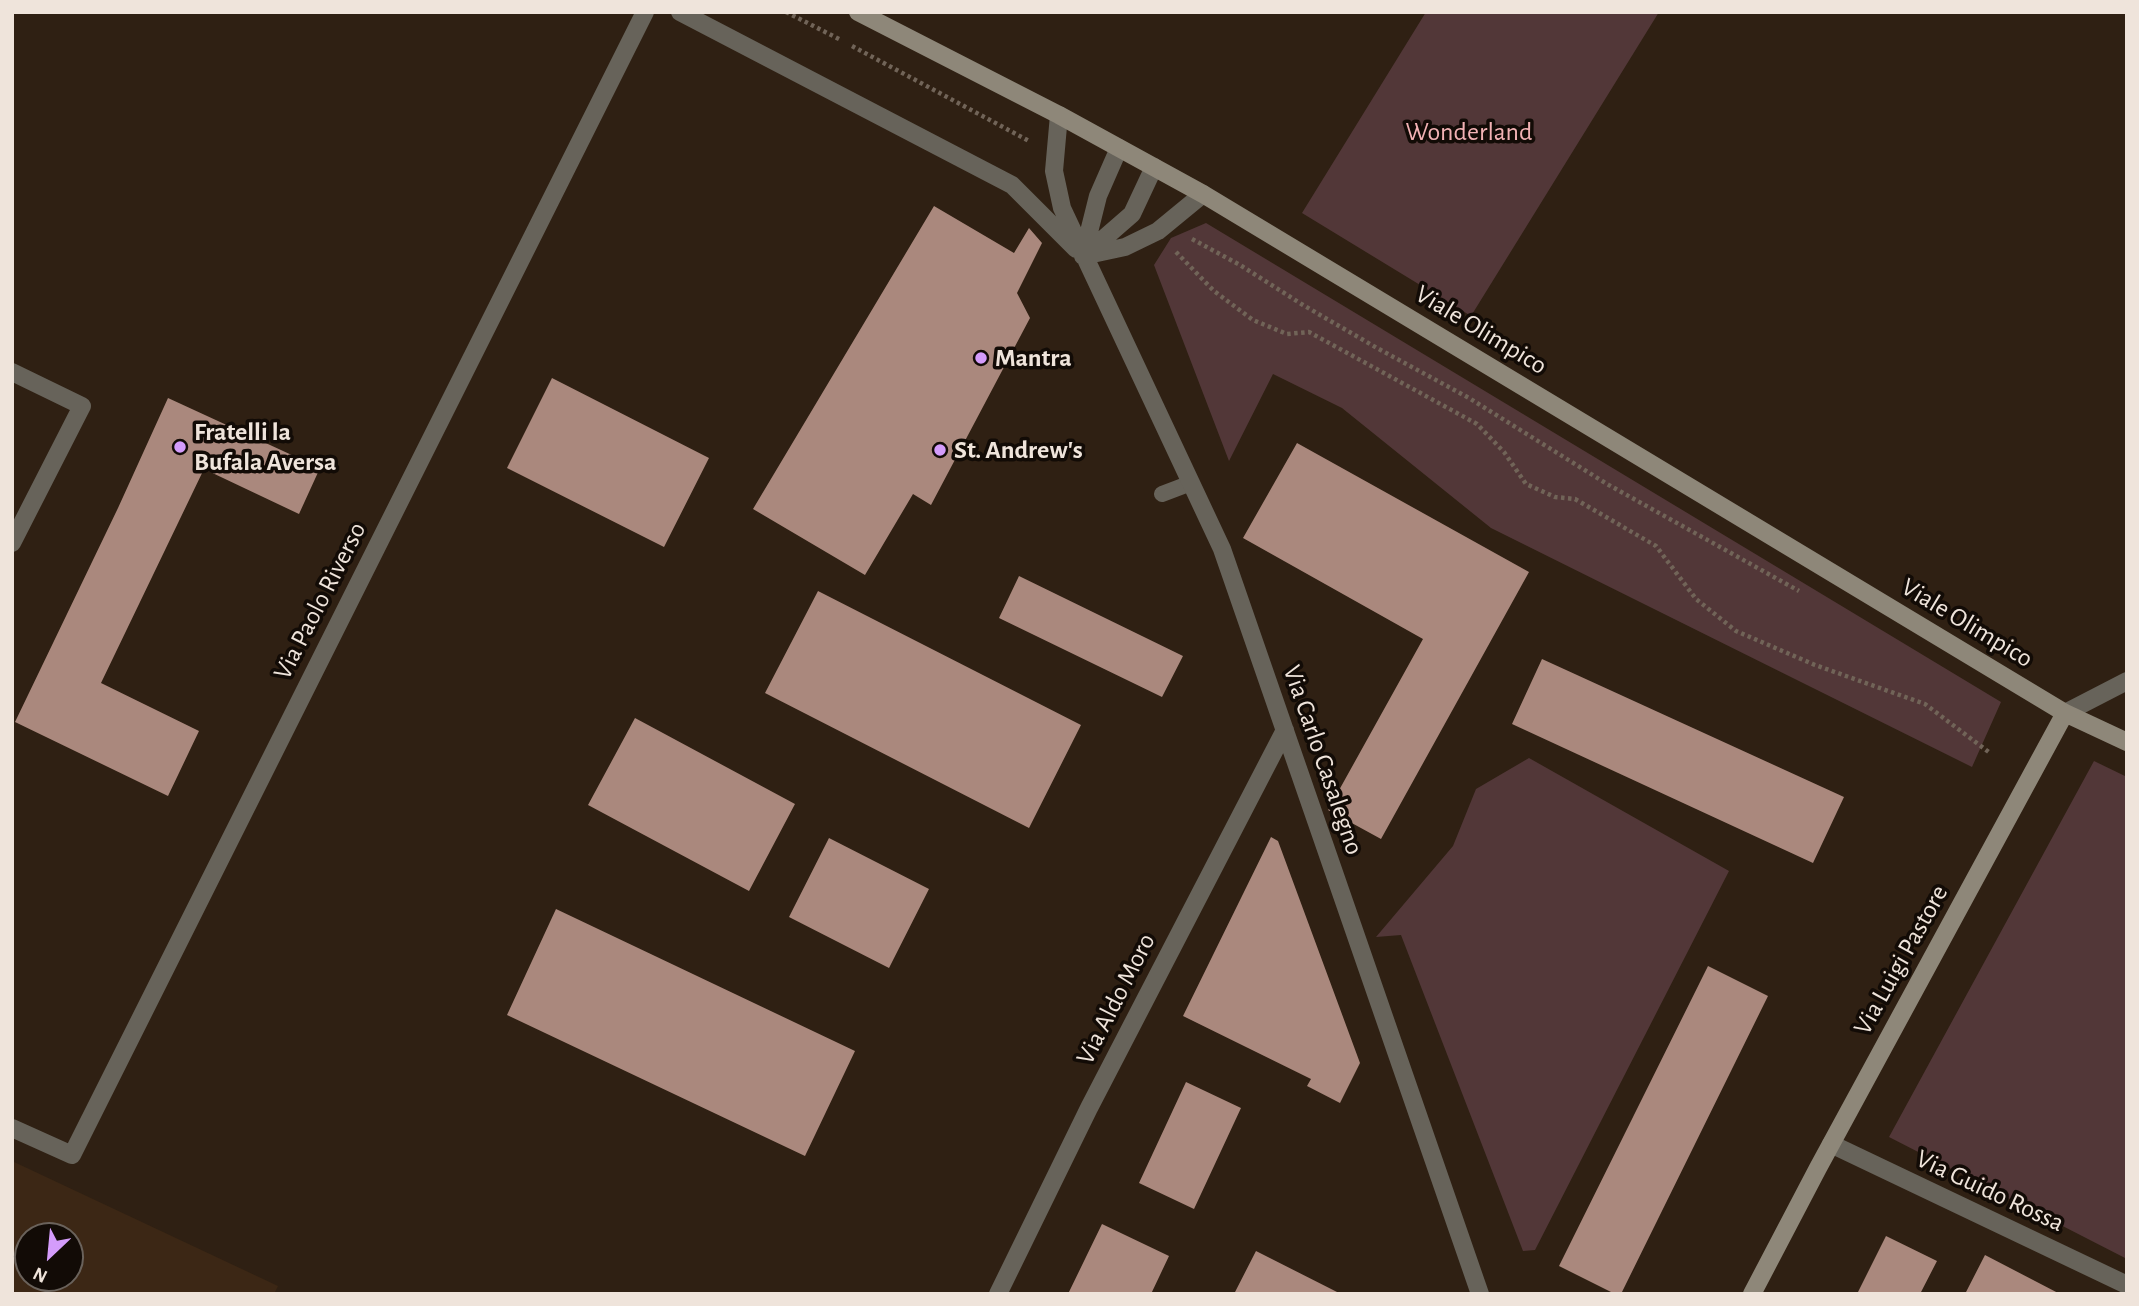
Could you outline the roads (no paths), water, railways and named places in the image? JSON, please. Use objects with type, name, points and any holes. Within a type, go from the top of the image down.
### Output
[{"type":"main road","name":"Viale Olimpico","points":[[858,12],[1059,115],[1203,194],[2065,713],[2127,742]]},
{"type":"main road","name":"Via Luigi Pastore","points":[[1752,1294],[2065,713]]},
{"type":"street","name":"Via Paolo Riverso","points":[[12,1128],[72,1155],[645,12]]},
{"type":"street","points":[[680,12],[1013,185],[1083,256]]},
{"type":"street","name":"Via Carlo Casalegno","points":[[1059,115],[1054,172],[1062,208],[1222,550],[1480,1294]]},
{"type":"street","points":[[1083,256],[1098,196],[1119,148]]},
{"type":"street","points":[[1083,256],[1132,214],[1154,167]]},
{"type":"street","points":[[1083,256],[1125,247],[1163,227],[1203,194]]},
{"type":"street","points":[[12,372],[82,406],[12,543]]},
{"type":"street","points":[[2065,713],[2127,681]]},
{"type":"street","name":"Via Aldo Moro","points":[[998,1294],[1089,1108],[1284,730]]},
{"type":"street","name":"Via Guido Rossa","points":[[1831,1144],[2127,1285]]},
{"type":"lane","points":[[1162,494],[1191,483]]},
{"type":"place","name":"Mantra","points":[[981,358]]},
{"type":"place","name":"Fratelli la Bufala Aversa","points":[[180,447]]},
{"type":"place","name":"St. Andrew's","points":[[940,450]]},
{"type":"park label","name":"Wonderland","points":[[1469,132]]}]
